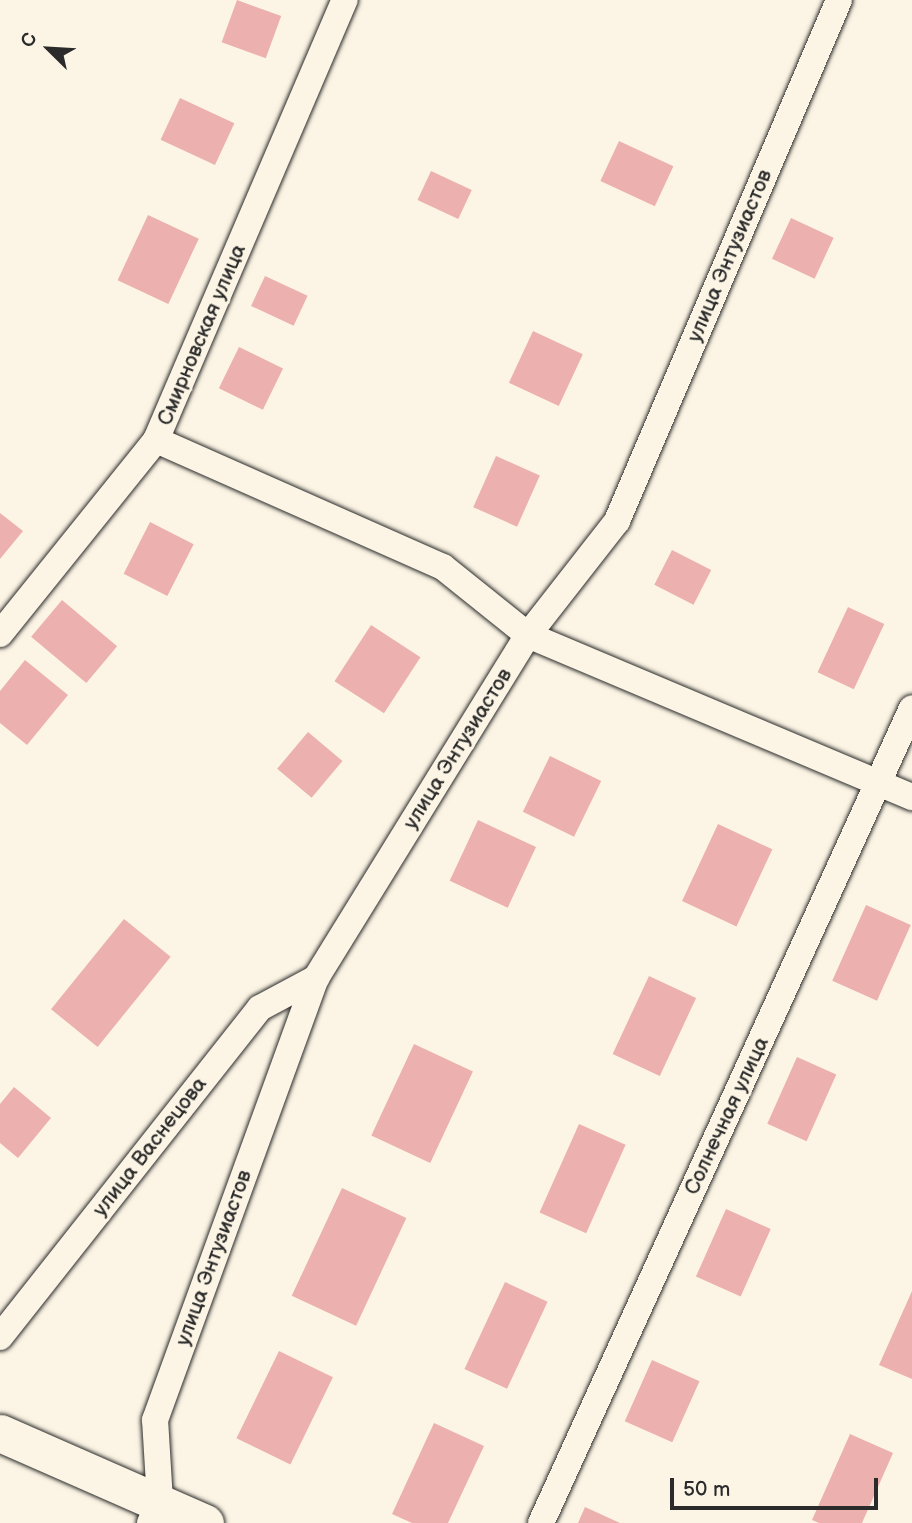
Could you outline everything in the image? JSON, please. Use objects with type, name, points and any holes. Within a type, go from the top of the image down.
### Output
[{"type":"street","name":"Смирновская улица","points":[[0,635],[156,440],[345,0]]},
{"type":"street","name":"улица Энтузиастов","points":[[155,1512],[155,1420],[316,978],[528,635],[617,522],[839,0]]},
{"type":"street","points":[[156,440],[443,567],[528,635],[912,797]]},
{"type":"street","name":"Солнечная улица","points":[[541,1523],[912,708]]},
{"type":"street","name":"улица Васнецова","points":[[0,1337],[260,1008],[316,978]]},
{"type":"street","points":[[0,1433],[155,1512],[205,1523]]},
{"type":"building","points":[[237,0],[281,16],[266,58],[222,42]]},
{"type":"building","points":[[180,98],[234,123],[215,165],[161,140]]},
{"type":"building","points":[[619,141],[673,166],[655,206],[600,181]]},
{"type":"building","points":[[431,171],[472,190],[458,219],[417,200]]},
{"type":"building","points":[[148,215],[199,239],[168,304],[118,280]]},
{"type":"building","points":[[791,218],[834,238],[815,279],[772,259]]},
{"type":"building","points":[[265,276],[308,296],[294,326],[251,306]]},
{"type":"building","points":[[533,331],[583,354],[559,406],[509,383]]},
{"type":"building","points":[[239,347],[283,368],[263,410],[219,388]]},
{"type":"building","points":[[496,456],[540,476],[517,527],[473,507]]},
{"type":"building","points":[[0,513],[23,531],[0,559]]},
{"type":"building","points":[[150,522],[194,544],[167,596],[124,574]]},
{"type":"building","points":[[672,550],[711,570],[693,605],[654,585]]},
{"type":"building","points":[[62,600],[117,646],[86,683],[31,637]]},
{"type":"building","points":[[848,607],[884,624],[854,689],[818,672]]},
{"type":"building","points":[[371,625],[420,657],[384,713],[335,681]]},
{"type":"building","points":[[25,660],[68,695],[27,745],[0,723],[0,691]]},
{"type":"building","points":[[308,732],[342,761],[312,798],[277,769]]},
{"type":"building","points":[[550,756],[601,781],[574,837],[523,812]]},
{"type":"building","points":[[478,820],[536,847],[508,908],[450,881]]},
{"type":"building","points":[[718,824],[772,849],[736,926],[682,901]]},
{"type":"building","points":[[866,905],[911,925],[877,1001],[832,981]]},
{"type":"building","points":[[124,919],[171,957],[98,1047],[51,1009]]},
{"type":"building","points":[[649,976],[696,998],[660,1076],[613,1054]]},
{"type":"building","points":[[414,1044],[473,1071],[430,1163],[371,1136]]},
{"type":"building","points":[[797,1057],[836,1074],[807,1141],[767,1124]]},
{"type":"building","points":[[14,1087],[51,1118],[18,1158],[0,1143],[0,1104]]},
{"type":"building","points":[[579,1124],[626,1145],[586,1233],[540,1213]]},
{"type":"building","points":[[342,1188],[406,1218],[356,1326],[292,1296]]},
{"type":"building","points":[[726,1209],[771,1229],[741,1297],[696,1277]]},
{"type":"building","points":[[505,1282],[548,1302],[507,1389],[464,1369]]},
{"type":"building","points":[[912,1291],[912,1379],[879,1365]]},
{"type":"building","points":[[279,1351],[333,1377],[290,1464],[236,1438]]},
{"type":"building","points":[[652,1360],[700,1381],[672,1442],[625,1421]]},
{"type":"building","points":[[434,1423],[484,1446],[448,1523],[412,1523],[392,1514]]},
{"type":"building","points":[[850,1434],[893,1453],[862,1523],[819,1523],[812,1520]]},
{"type":"building","points":[[585,1507],[620,1523],[578,1523]]}]
